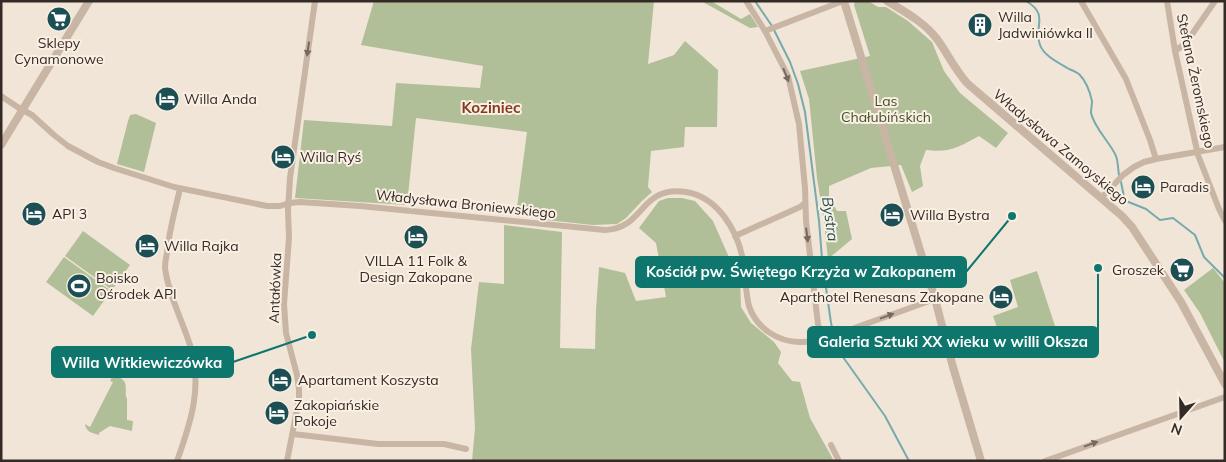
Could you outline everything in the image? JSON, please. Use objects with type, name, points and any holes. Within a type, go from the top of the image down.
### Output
[{"type":"street","points":[[1,145],[89,1]]},
{"type":"street","name":"Antałówka","points":[[287,461],[299,399],[297,375],[286,333],[284,304],[289,238],[289,185],[315,1]]},
{"type":"street","points":[[746,1],[767,30],[788,76],[799,124],[806,221],[818,324],[825,338]]},
{"type":"street","points":[[767,30],[844,1],[935,299],[981,461]]},
{"type":"street","name":"Władysława Zamoyskiego","points":[[887,1],[926,26],[938,40],[958,72],[968,84],[1122,216],[1188,313],[1225,384]]},
{"type":"street","points":[[1082,1],[1126,79],[1156,159]]},
{"type":"street","name":"Stefana Żeromskiego","points":[[1167,1],[1175,51],[1198,152],[1209,185],[1225,221]]},
{"type":"street","points":[[1175,51],[1186,43],[1215,1]]},
{"type":"street","name":"Władysława Broniewskiego","points":[[1,96],[32,115],[68,146],[92,160],[180,188],[267,206],[304,202],[605,230],[626,225],[648,201],[658,194],[671,191],[694,194],[713,204],[726,219],[735,236],[743,260],[749,305],[759,324],[772,334],[786,341],[806,342],[825,338],[935,299]]},
{"type":"street","points":[[1102,198],[1127,172],[1144,162],[1225,147]]},
{"type":"street","points":[[177,461],[192,415],[196,392],[190,346],[165,267],[168,239],[180,188]]},
{"type":"street","points":[[735,236],[805,203]]},
{"type":"street","points":[[1045,461],[1225,397]]},
{"type":"street","points":[[293,434],[378,444],[444,444],[466,449]]},
{"type":"street","points":[[831,445],[839,461]]},
{"type":"green space","points":[[374,1],[654,1],[648,64],[674,55],[685,41],[718,70],[717,127],[685,127],[684,147],[651,151],[648,187],[652,192],[626,218],[617,224],[593,225],[537,219],[531,212],[526,211],[518,217],[516,215],[527,132],[416,118],[407,205],[295,198],[304,120],[392,126],[396,83],[480,88],[483,66],[361,45]]},
{"type":"green space","points":[[701,1],[711,1],[741,19],[750,14],[758,27],[750,28]]},
{"type":"green space","name":"Las Chałubińskich","points":[[855,1],[868,1],[878,7],[886,7],[908,21],[932,42],[944,71],[960,93],[1008,133],[996,148],[979,136],[948,150],[926,150],[920,166],[923,186],[912,192],[901,165],[871,168],[829,186],[829,197],[837,211],[846,211],[852,239],[828,259],[809,99],[800,71],[870,56],[854,5]]},
{"type":"green space","points":[[136,114],[156,123],[144,172],[117,164],[130,115]]},
{"type":"green space","points":[[668,198],[682,198],[695,201],[713,221],[732,264],[740,276],[741,307],[751,323],[774,342],[781,352],[778,363],[792,381],[800,382],[810,418],[834,461],[472,461],[475,428],[471,349],[479,282],[504,284],[504,225],[562,232],[560,348],[595,349],[599,267],[625,273],[636,301],[666,297],[656,243],[639,228],[659,201]]},
{"type":"green space","name":"Boisko Ośrodek API","points":[[83,231],[130,265],[112,290],[65,256]]},
{"type":"green space","name":"Boisko Ośrodek API","points":[[64,257],[111,291],[93,316],[46,282]]},
{"type":"green space","points":[[1213,268],[1225,283],[1225,363],[1200,313],[1184,290]]},
{"type":"green space","points":[[1037,271],[1055,326],[1003,345],[993,316],[1018,307],[1010,280]]},
{"type":"green space","points":[[116,374],[115,376],[122,379],[125,384],[127,420],[133,421],[132,431],[110,426],[99,433],[99,435],[92,433],[85,424],[90,427],[113,382],[110,381],[113,375]]},
{"type":"waterway","name":"Bystra","points":[[755,1],[772,26]]},
{"type":"waterway","points":[[1026,1],[1033,6],[1039,16],[1038,39],[1042,49],[1052,59],[1079,74],[1086,83],[1092,101],[1091,113],[1093,119],[1116,156],[1119,175]]},
{"type":"waterway","name":"Bystra","points":[[774,30],[790,62],[805,112],[822,259],[835,341],[843,357],[885,416],[909,461]]},
{"type":"waterway","points":[[1121,182],[1126,201],[1146,209],[1160,220],[1173,218],[1195,235],[1204,257],[1225,278]]},
{"type":"place","name":"Sklepy Cynamonowe","points":[[59,19]]},
{"type":"place","name":"Willa Jadwiniówka II","points":[[980,25]]},
{"type":"place","name":"Willa Anda","points":[[167,99]]},
{"type":"place","name":"Willa Ryś","points":[[283,157]]},
{"type":"place","name":"Paradis","points":[[1143,187]]},
{"type":"place","name":"API 3","points":[[34,214]]},
{"type":"place","name":"Willa Bystra","points":[[892,215]]},
{"type":"place","name":"Kościół pw. Świętego Krzyża w Zakopanem","points":[[1012,216]]},
{"type":"place","name":"VILLA 11 Folk & Design Zakopane","points":[[416,237]]},
{"type":"place","name":"Willa Rajka","points":[[147,246]]},
{"type":"place","name":"Galeria Sztuki XX wieku w willi Oksza","points":[[1098,268]]},
{"type":"place","name":"Groszek","points":[[1182,270]]},
{"type":"place","name":"Boisko Ośrodek API","points":[[79,286]]},
{"type":"place","name":"Aparthotel Renesans Zakopane","points":[[1001,297]]},
{"type":"place","name":"Willa Witkiewiczówka","points":[[312,335]]},
{"type":"place","name":"Apartament Koszysta","points":[[280,380]]},
{"type":"place","name":"Zakopiańskie Pokoje","points":[[277,413]]},
{"type":"district","name":"Koziniec","points":[[491,108]]}]
